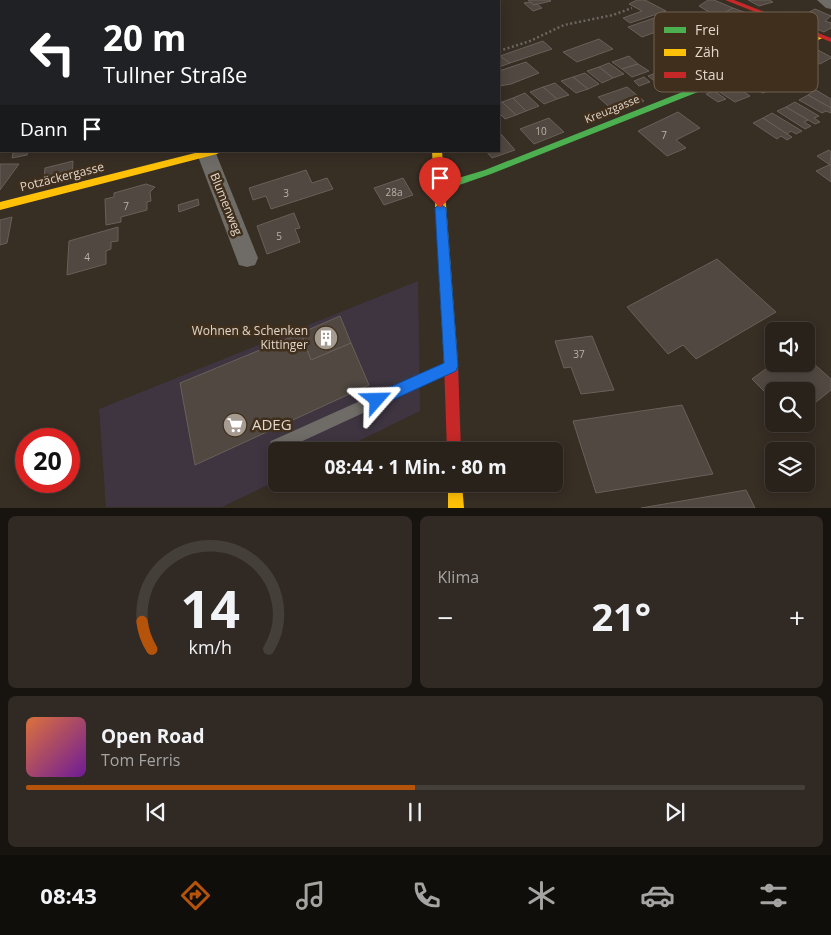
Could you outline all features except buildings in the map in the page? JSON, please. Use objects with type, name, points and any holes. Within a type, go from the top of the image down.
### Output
[{"type":"street","points":[[728,0],[758,12]]},
{"type":"street","points":[[824,0],[831,5]]},
{"type":"street","name":"Kreuzgasse","points":[[439,188],[488,172],[688,92]]},
{"type":"street","name":"Potzäckergasse","points":[[0,206],[210,152]]},
{"type":"street","name":"Blumenweg","points":[[210,152],[247,258]]},
{"type":"street","points":[[437,152],[451,366],[454,442]]},
{"type":"street","points":[[455,492],[456,508]]},
{"type":"lane","points":[[285,442],[451,366]]},
{"type":"path","points":[[500,51],[530,41],[564,25],[613,15],[632,8]]},
{"type":"shaded area","points":[[418,281],[420,411],[356,442],[268,442],[268,485],[222,507],[106,507],[99,409]]},
{"type":"traffic: fast","points":[[439,188],[488,172],[690,92]]},
{"type":"traffic: slow","points":[[0,206],[213,152]]},
{"type":"traffic: slow","points":[[437,152],[451,364]]},
{"type":"traffic: slow","points":[[455,492],[456,508]]},
{"type":"traffic: jam","points":[[728,0],[759,12]]},
{"type":"traffic: jam","points":[[818,35],[830,40]]},
{"type":"traffic: jam","points":[[451,364],[454,442]]},
{"type":"place","name":"Wohnen & Schenken Kittinger","points":[[326,338]]},
{"type":"place","name":"ADEG","points":[[235,425]]},
{"type":"route","points":[[377,400],[451,366],[440,208]]}]
